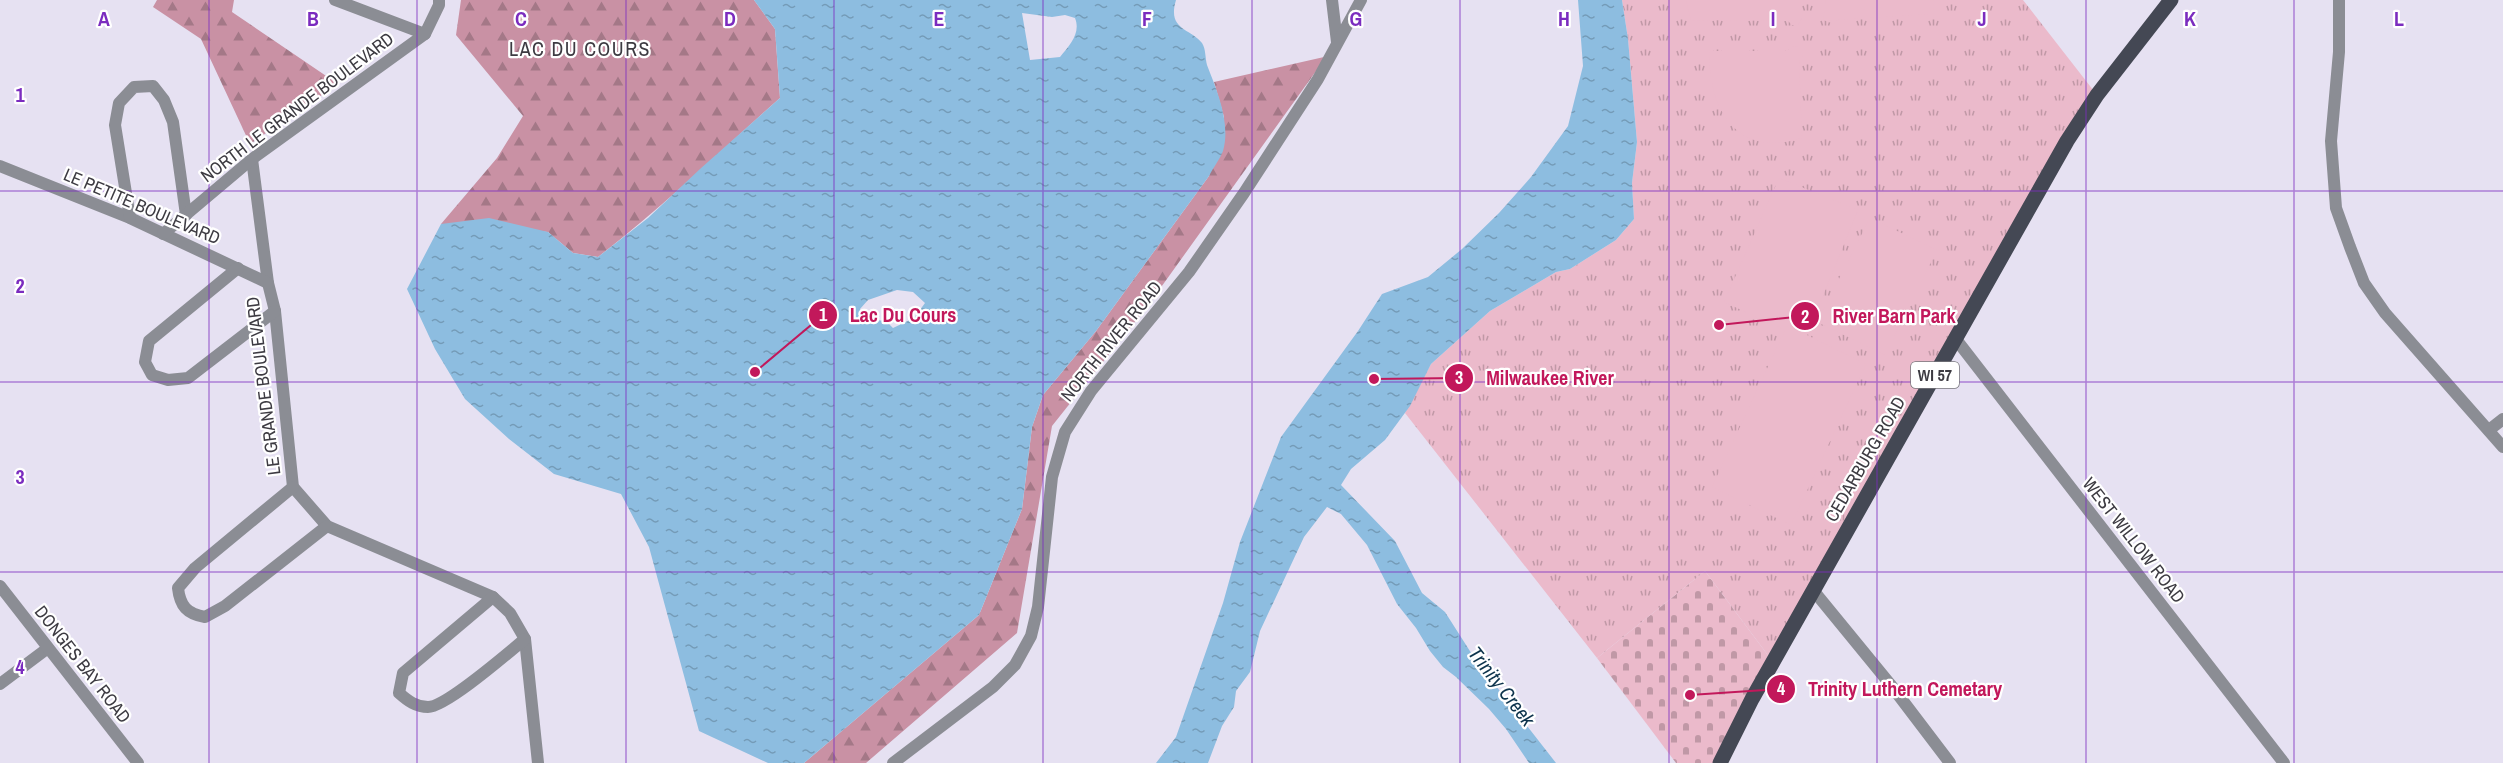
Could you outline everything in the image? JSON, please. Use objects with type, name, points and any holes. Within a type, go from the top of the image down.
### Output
[{"type":"main road","name":"CEDARBURG ROAD","points":[[1719,763],[1752,699],[2067,141],[2097,95],[2171,0]]},
{"type":"street","points":[[335,0],[425,34],[439,0]]},
{"type":"street","points":[[1332,0],[1337,42]]},
{"type":"street","name":"NORTH RIVER ROAD","points":[[893,763],[993,687],[1015,665],[1031,636],[1038,607],[1052,477],[1065,432],[1091,391],[1182,281],[1244,193],[1295,117],[1361,0]]},
{"type":"street","points":[[2339,0],[2340,42],[2331,141],[2336,207],[2369,291],[2405,338],[2503,447]]},
{"type":"street","name":"NORTH LE GRANDE BOULEVARD","points":[[163,234],[252,159],[425,34]]},
{"type":"street","points":[[130,218],[115,125],[119,103],[134,87],[153,86],[164,99],[173,122],[186,215]]},
{"type":"street","name":"LE GRANDE BOULEVARD","points":[[252,159],[268,283],[275,311],[293,487],[327,526],[493,597],[510,613],[525,639],[537,763]]},
{"type":"street","name":"LE PETITE BOULEVARD","points":[[0,166],[130,218],[268,283]]},
{"type":"street","points":[[238,268],[149,341],[145,362],[152,375],[168,380],[188,378],[275,311]]},
{"type":"street","name":"WEST WILLOW ROAD","points":[[1955,338],[2284,763]]},
{"type":"street","points":[[2489,430],[2503,419]]},
{"type":"street","points":[[293,487],[195,568],[178,588],[180,602],[191,615],[205,617],[225,606],[327,526]]},
{"type":"street","name":"DONGES BAY ROAD","points":[[0,586],[138,763]]},
{"type":"street","points":[[1813,590],[1890,684],[1950,763]]},
{"type":"street","points":[[493,597],[403,673],[399,693],[413,705],[430,708],[449,698],[525,639]]},
{"type":"street","points":[[0,684],[48,648]]},
{"type":"green space","points":[[157,0],[234,0],[232,12],[338,84],[250,144],[201,39],[153,7]]},
{"type":"green space","points":[[461,0],[754,0],[775,29],[780,98],[668,199],[598,257],[573,253],[548,232],[441,224],[497,158],[523,116],[456,35]]},
{"type":"green space","points":[[1622,0],[2023,0],[2097,95],[1773,662],[1705,571],[1597,658],[1405,413],[1431,364],[1490,311],[1556,272],[1570,269],[1616,240],[1634,219],[1632,183],[1637,142],[1628,39]]},
{"type":"green space","points":[[1686,0],[1798,0],[1798,10],[1802,18],[1798,25],[1792,25],[1788,21],[1691,20]]},
{"type":"green space","points":[[1826,0],[1934,0],[1933,14],[1837,20],[1834,24],[1823,20]]},
{"type":"green space","points":[[1798,46],[1803,56],[1799,61],[1802,138],[1779,143],[1760,141],[1744,135],[1731,124],[1721,110],[1714,92],[1709,51],[1787,51],[1791,47]]},
{"type":"green space","points":[[1329,53],[1149,304],[1052,426],[1017,633],[866,763],[804,763],[979,615],[1022,509],[1032,427],[1043,395],[1096,331],[1209,176],[1224,117],[1214,82],[1324,57]]},
{"type":"green space","points":[[1779,178],[1858,210],[1807,335],[1866,364],[1791,525],[1712,487],[1785,330],[1724,302]]},
{"type":"green space","points":[[1870,218],[1937,250],[1885,355],[1817,322]]},
{"type":"green space","points":[[1705,571],[1773,662],[1719,763],[1676,763],[1597,658]]},
{"type":"water","points":[[754,0],[1176,0],[1174,10],[1177,23],[1203,45],[1207,65],[1222,107],[1225,129],[1223,151],[1209,176],[1096,331],[1043,395],[1032,427],[1022,509],[979,615],[804,763],[768,763],[699,731],[649,547],[621,494],[554,474],[509,439],[465,399],[435,349],[407,289],[441,224],[489,218],[548,232],[573,253],[598,257],[648,218],[780,98],[775,29]],"holes":[[[1022,13],[1052,17],[1065,15],[1075,18],[1076,34],[1060,57],[1030,60]],[[897,290],[913,292],[925,303],[914,318],[893,328],[886,321],[864,319],[860,309],[868,300]]]},
{"type":"water","points":[[1578,0],[1622,0],[1628,39],[1637,142],[1632,183],[1634,219],[1616,240],[1570,269],[1556,272],[1490,311],[1431,364],[1410,406],[1385,440],[1351,469],[1341,485],[1395,541],[1422,593],[1445,612],[1475,659],[1556,763],[1529,763],[1489,709],[1443,667],[1397,604],[1367,545],[1341,514],[1327,507],[1304,537],[1260,631],[1250,672],[1236,691],[1234,707],[1222,726],[1208,763],[1156,763],[1176,737],[1223,603],[1240,542],[1281,437],[1382,294],[1428,277],[1462,249],[1499,213],[1531,177],[1568,126],[1583,66]]},
{"type":"place","name":"River Barn Park","points":[[1719,325]]},
{"type":"place","name":"Lac Du Cours","points":[[755,372]]},
{"type":"place","name":"Milwaukee River","points":[[1374,379]]},
{"type":"place","name":"Trinity Luthern Cemetary","points":[[1690,695]]},
{"type":"district","name":"LAC DU COURS","points":[[580,48]]},
{"type":"water label","name":"Trinity Creek","points":[[1502,686]]}]
